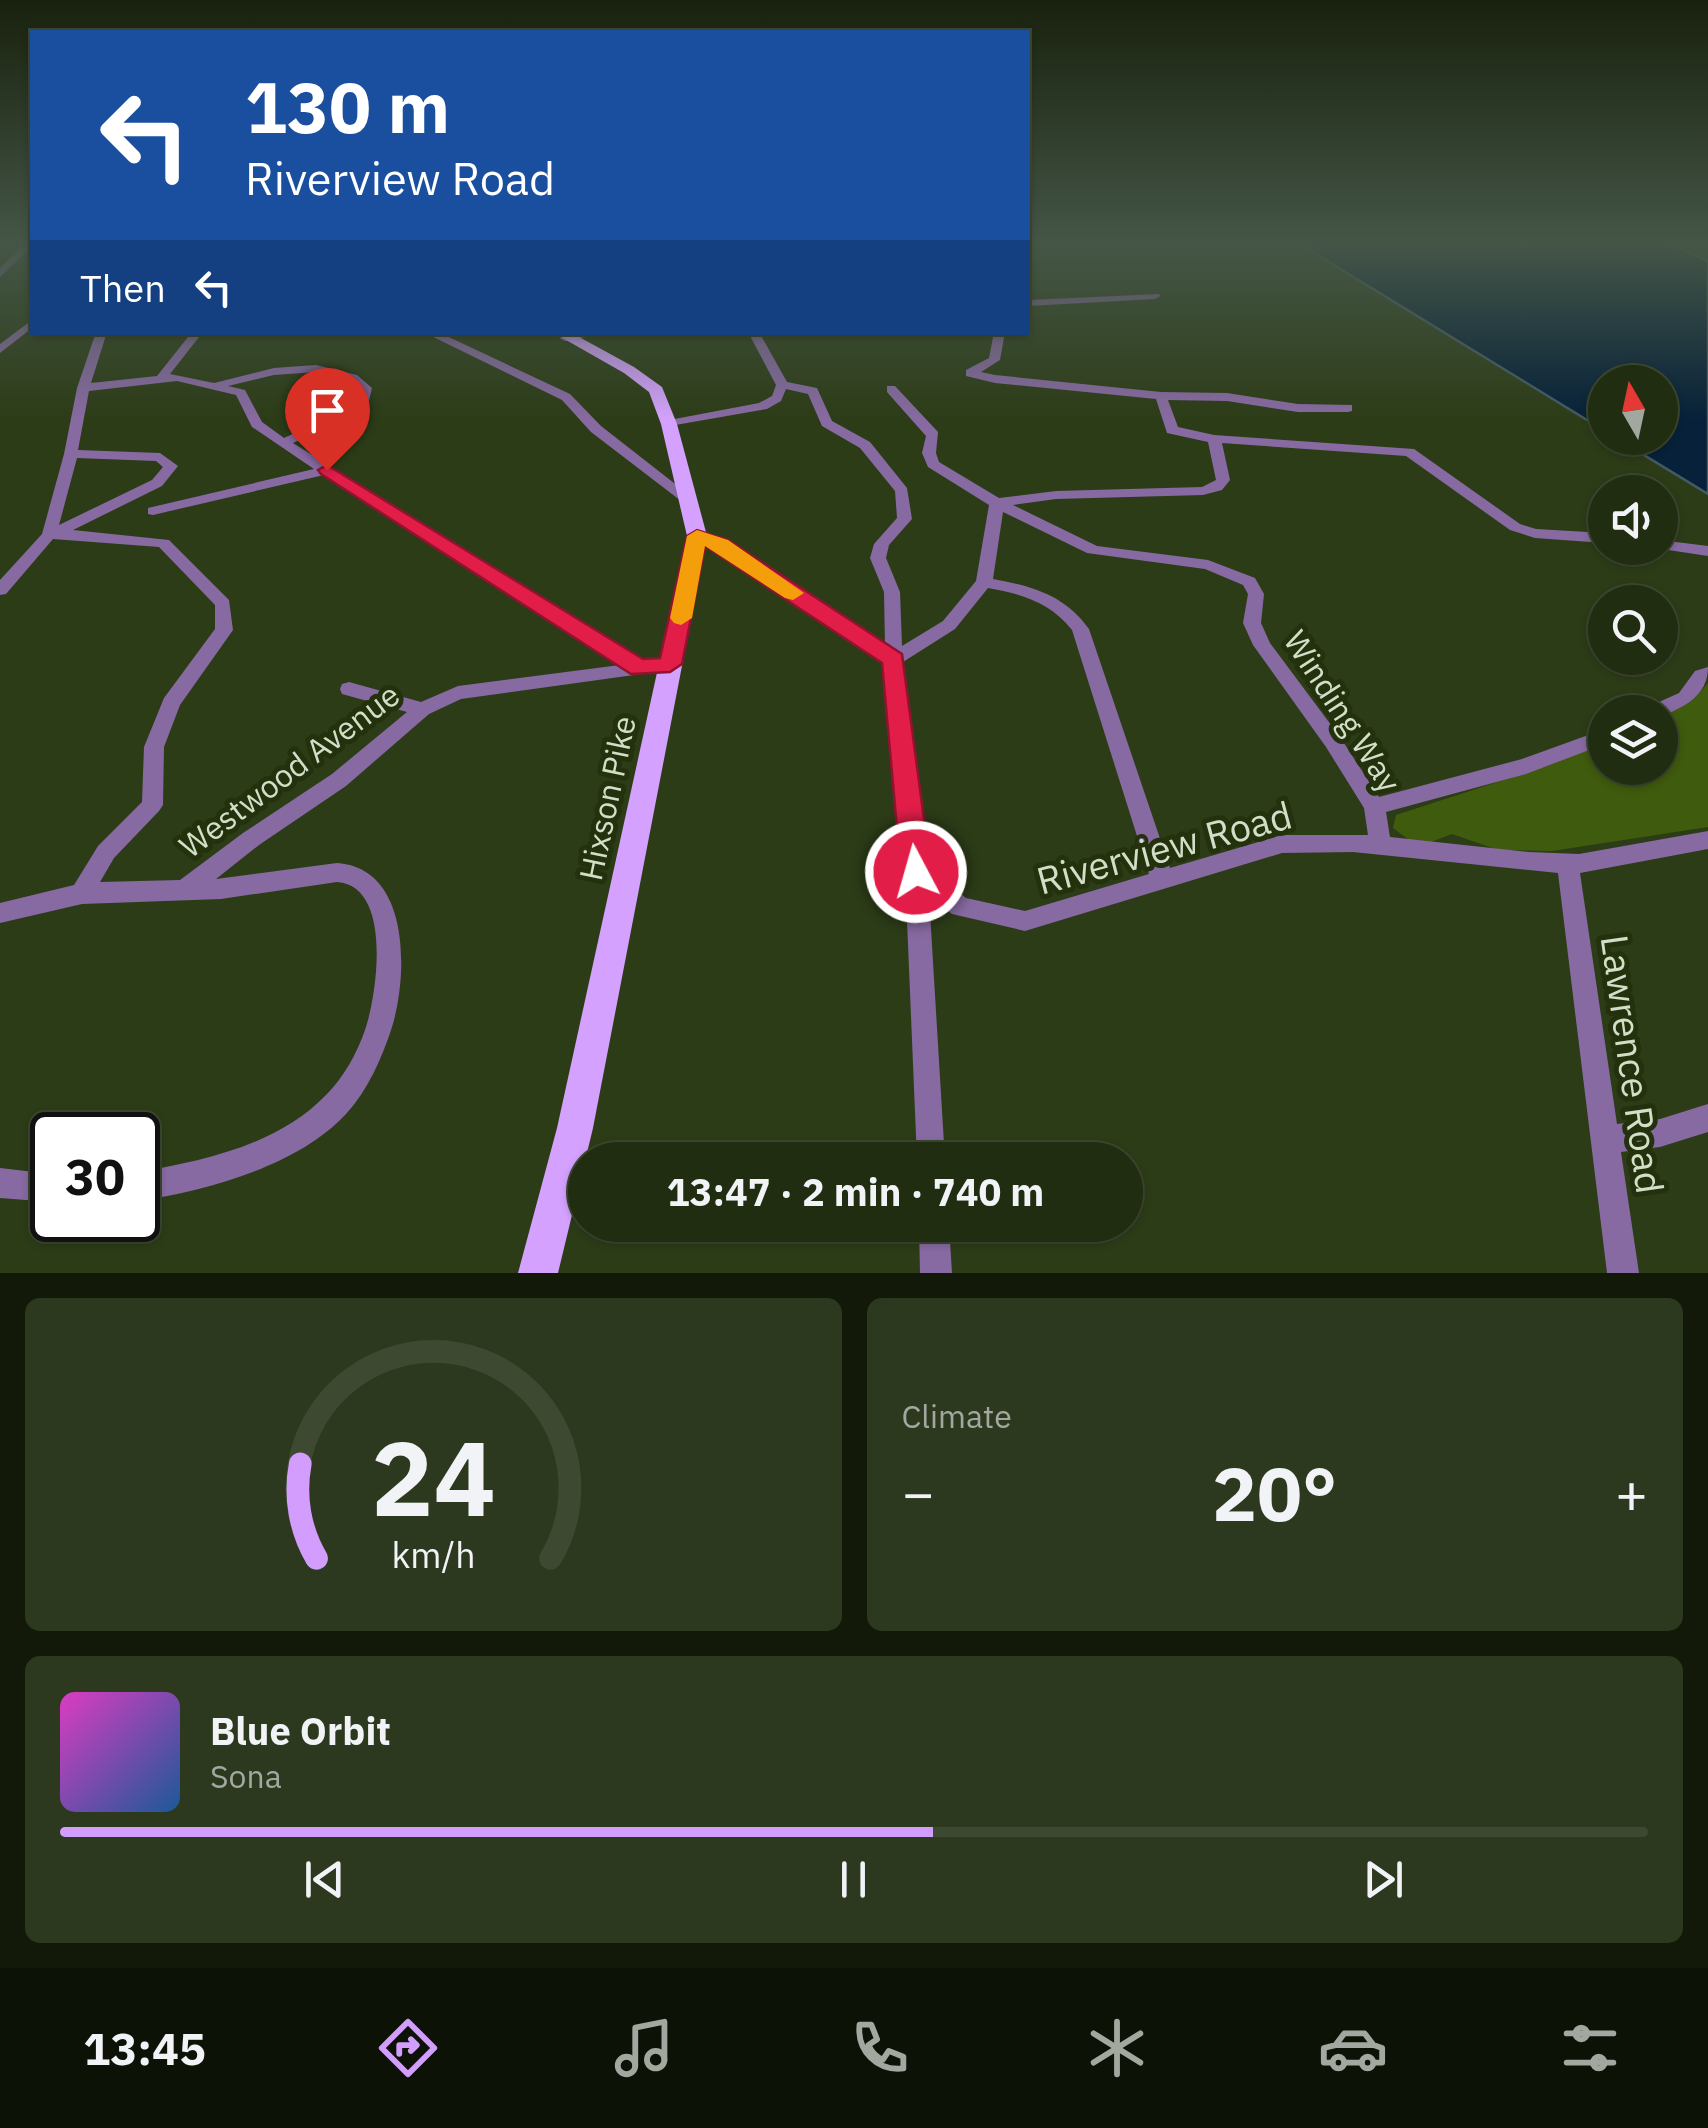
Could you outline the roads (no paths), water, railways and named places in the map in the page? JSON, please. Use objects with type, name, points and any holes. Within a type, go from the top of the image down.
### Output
[{"type":"main road","name":"Hixson Pike","points":[[538,1273],[575,1128],[697,536],[670,424],[650,383],[562,335]]},
{"type":"street","points":[[0,350],[30,325]]},
{"type":"street","points":[[48,535],[71,454],[83,388],[101,335]]},
{"type":"street","points":[[162,377],[196,335]]},
{"type":"street","points":[[434,335],[566,397],[596,429],[690,501]]},
{"type":"street","points":[[670,424],[763,406],[777,398],[782,385],[755,335]]},
{"type":"street","points":[[999,335],[994,360],[970,373],[1161,396],[1227,397],[1298,408],[1348,408]]},
{"type":"street","points":[[218,385],[256,374],[313,369],[358,378],[366,388],[368,396],[363,406],[283,443]]},
{"type":"street","points":[[83,388],[162,377],[218,385],[241,394],[257,424],[283,443],[639,668]]},
{"type":"street","points":[[782,385],[812,390],[827,423],[866,445],[902,491],[905,519],[878,550],[892,592],[894,660],[916,872],[930,1142]]},
{"type":"street","points":[[891,389],[934,435],[929,453],[934,464],[997,503],[1056,495],[1203,491],[1217,487],[1223,480],[1223,470],[1214,439]]},
{"type":"street","points":[[1161,396],[1172,430],[1214,439],[1409,452],[1515,527],[1535,533],[1588,537]]},
{"type":"street","points":[[0,590],[48,535],[157,483],[170,466],[160,457],[71,454]]},
{"type":"street","points":[[153,511],[327,470]]},
{"type":"street","points":[[894,660],[948,625],[984,582],[997,503]]},
{"type":"street","name":"Winding Way","points":[[997,503],[1093,550],[1208,565],[1250,582],[1256,594],[1252,623],[1262,646],[1334,742],[1374,807],[1380,844]]},
{"type":"street","points":[[48,535],[164,543],[223,604],[224,630],[172,703],[154,747],[152,805],[106,852],[80,894]]},
{"type":"street","points":[[697,536],[720,545],[894,660]]},
{"type":"street","points":[[1678,547],[1708,551]]},
{"type":"street","points":[[984,582],[1024,589],[1054,601],[1069,612],[1080,629],[1164,881]]},
{"type":"street","name":"Westwood Avenue","points":[[184,890],[251,839],[340,780],[422,709],[458,693],[670,664]]},
{"type":"street","points":[[1678,702],[1686,698],[1701,675],[1708,673]]},
{"type":"street","points":[[349,689],[422,709]]},
{"type":"street","points":[[1374,807],[1526,766],[1588,742]]},
{"type":"street","name":"Riverview Road","points":[[916,872],[960,906],[1025,921],[1282,844],[1380,844],[1568,865],[1708,840]]},
{"type":"street","name":"Lawrence Road","points":[[1568,865],[1622,1273]]},
{"type":"street","points":[[0,913],[80,894],[184,890],[347,873],[378,898],[389,931],[392,968],[374,1040],[346,1092],[317,1122],[270,1148],[160,1181]]},
{"type":"street","points":[[1606,1140],[1660,1134],[1708,1118]]},
{"type":"street","points":[[0,1183],[30,1186]]},
{"type":"street","points":[[935,1242],[936,1273]]},
{"type":"water","points":[[1395,302],[1708,302],[1708,494],[1644,455],[1678,455],[1678,365],[1588,365],[1588,421]]}]
